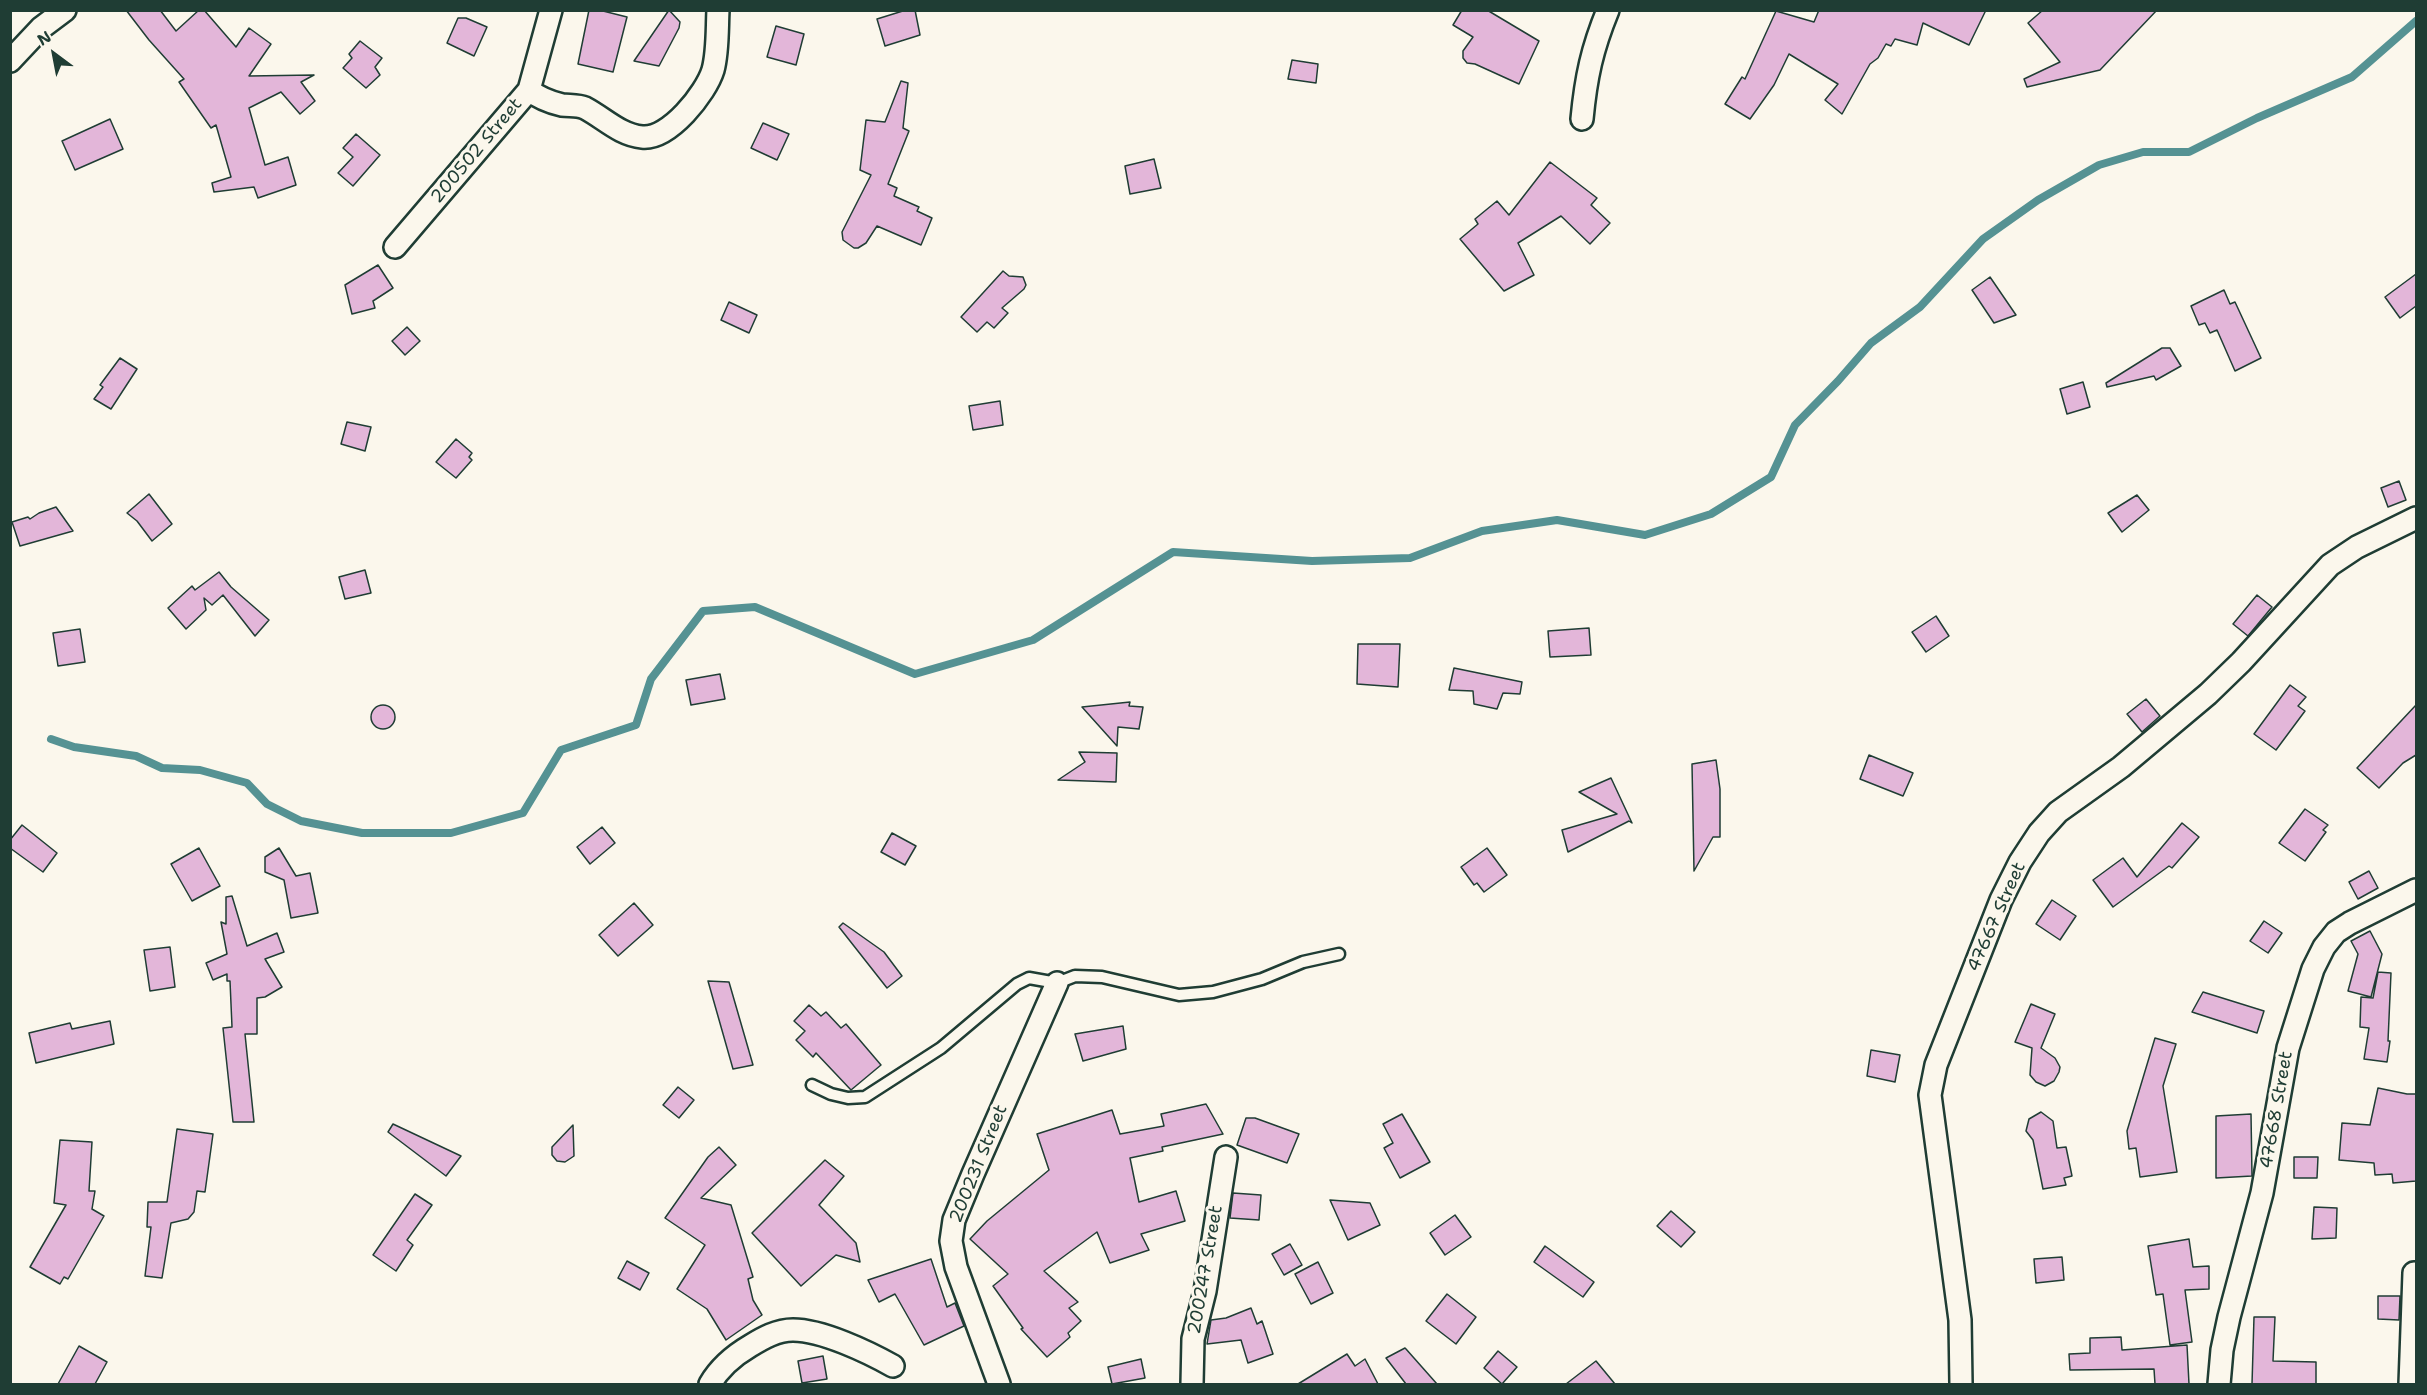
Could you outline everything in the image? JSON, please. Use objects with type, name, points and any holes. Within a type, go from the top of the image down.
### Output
[{"type":"street","points":[[10,61],[42,28],[65,10]]},
{"type":"street","name":"200502 Street","points":[[395,247],[529,90],[551,10]]},
{"type":"street","points":[[529,90],[540,98],[561,105],[581,106],[627,134],[645,138],[662,131],[678,121],[706,87],[714,69],[718,10]]},
{"type":"street","points":[[1582,119],[1586,78],[1594,43],[1608,10]]},
{"type":"street","name":"47667 Street","points":[[1961,1384],[1960,1320],[1930,1095],[1936,1065],[1951,1025],[2001,900],[2020,862],[2039,833],[2058,812],[2121,767],[2208,693],[2241,662],[2330,565],[2356,547],[2416,518]]},
{"type":"street","name":"47668 Street","points":[[2219,1384],[2224,1339],[2262,1194],[2288,1048],[2313,969],[2324,947],[2336,932],[2416,890]]},
{"type":"street","name":"200231 Street","points":[[999,1384],[956,1267],[951,1241],[954,1220],[1057,983]]},
{"type":"street","name":"200247 Street","points":[[1192,1384],[1193,1339],[1205,1291],[1226,1156]]},
{"type":"street","points":[[2410,1384],[2414,1273]]},
{"type":"street","points":[[710,1384],[717,1372],[733,1356],[769,1335],[793,1330],[845,1342],[893,1366]]},
{"type":"lane","points":[[812,1084],[831,1094],[848,1098],[865,1097],[941,1048],[1017,984],[1029,978],[1057,983],[1075,976],[1102,977],[1179,995],[1213,992],[1262,979],[1303,962],[1339,954]]},
{"type":"building","points":[[126,10],[160,10],[176,31],[199,10],[204,10],[236,47],[249,28],[271,44],[249,76],[314,75],[301,82],[315,101],[300,114],[281,92],[249,108],[265,165],[288,157],[296,185],[258,198],[254,187],[214,192],[212,183],[231,177],[216,125],[211,128],[179,82],[184,79]]},
{"type":"building","points":[[589,10],[599,10],[627,17],[613,72],[578,64]]},
{"type":"building","points":[[669,10],[680,22],[679,28],[659,66],[634,61]]},
{"type":"building","points":[[906,10],[915,10],[920,35],[885,46],[877,19]]},
{"type":"building","points":[[1462,10],[1487,10],[1539,41],[1519,84],[1475,64],[1467,63],[1463,58],[1463,51],[1473,37],[1453,25]]},
{"type":"building","points":[[1819,10],[1986,10],[1969,45],[1923,23],[1917,45],[1895,39],[1891,46],[1886,44],[1878,58],[1870,64],[1842,114],[1825,100],[1838,84],[1789,54],[1774,85],[1750,119],[1725,104],[1742,77],[1745,79],[1776,11],[1814,22]]},
{"type":"building","points":[[2043,10],[2157,10],[2100,70],[2027,87],[2024,79],[2060,62],[2028,23]]},
{"type":"building","points":[[458,18],[466,18],[487,27],[474,56],[447,43]]},
{"type":"building","points":[[776,26],[804,34],[796,65],[767,57]]},
{"type":"building","points":[[360,41],[382,58],[375,67],[380,75],[366,88],[343,68],[352,58],[349,54]]},
{"type":"building","points":[[1292,60],[1318,64],[1316,83],[1288,79]]},
{"type":"building","points":[[901,81],[908,83],[903,128],[909,131],[888,184],[897,188],[894,196],[919,207],[917,211],[932,218],[921,245],[877,226],[866,243],[854,248],[843,240],[842,232],[871,175],[860,170],[866,120],[885,122]]},
{"type":"building","points":[[110,119],[123,149],[75,170],[62,141]]},
{"type":"building","points":[[763,123],[789,134],[777,160],[751,148]]},
{"type":"building","points":[[356,134],[380,155],[353,186],[338,173],[353,157],[343,148]]},
{"type":"building","points":[[1154,159],[1161,188],[1130,194],[1125,166]]},
{"type":"building","points":[[1550,162],[1597,198],[1591,205],[1610,223],[1590,244],[1561,216],[1518,243],[1534,275],[1504,291],[1460,239],[1478,224],[1475,219],[1497,201],[1509,215]]},
{"type":"building","points":[[378,265],[393,288],[373,301],[375,308],[352,314],[345,285]]},
{"type":"building","points":[[1003,271],[1009,276],[1023,277],[1026,285],[1002,308],[1008,313],[994,328],[987,322],[977,332],[961,317]]},
{"type":"building","points":[[2416,274],[2416,306],[2400,318],[2385,297]]},
{"type":"building","points":[[1990,277],[2016,315],[1994,323],[1972,290]]},
{"type":"building","points":[[2224,290],[2230,304],[2235,302],[2261,358],[2235,371],[2217,330],[2210,333],[2205,323],[2199,325],[2191,306]]},
{"type":"building","points":[[729,302],[757,315],[749,333],[721,320]]},
{"type":"building","points":[[407,327],[420,341],[405,355],[392,341]]},
{"type":"building","points":[[2162,348],[2170,348],[2181,366],[2156,380],[2154,376],[2107,387],[2106,383]]},
{"type":"building","points":[[120,358],[137,369],[111,409],[94,399],[103,387],[100,385]]},
{"type":"building","points":[[2083,382],[2090,407],[2067,414],[2060,389]]},
{"type":"building","points":[[1000,401],[1003,425],[973,430],[969,406]]},
{"type":"building","points":[[347,422],[371,427],[365,451],[341,444]]},
{"type":"building","points":[[456,439],[472,453],[469,457],[472,460],[456,478],[436,462]]},
{"type":"building","points":[[2399,481],[2406,500],[2388,507],[2381,488]]},
{"type":"building","points":[[149,494],[172,524],[152,541],[137,521],[127,513]]},
{"type":"building","points":[[2137,495],[2149,510],[2122,532],[2108,513]]},
{"type":"building","points":[[56,507],[73,531],[20,546],[12,522],[28,517],[30,519]]},
{"type":"building","points":[[365,570],[371,593],[345,599],[339,577]]},
{"type":"building","points":[[219,572],[231,587],[269,620],[255,636],[223,595],[212,605],[204,598],[206,610],[186,629],[168,608],[192,586],[195,590]]},
{"type":"building","points":[[2257,595],[2272,607],[2248,636],[2233,624]]},
{"type":"building","points":[[1936,616],[1949,636],[1926,652],[1912,632]]},
{"type":"building","points":[[1589,628],[1591,655],[1550,657],[1548,631]]},
{"type":"building","points":[[80,629],[85,662],[58,666],[53,633]]},
{"type":"building","points":[[1358,644],[1400,644],[1398,687],[1357,684]]},
{"type":"building","points":[[1454,668],[1522,682],[1520,694],[1503,693],[1497,709],[1474,704],[1473,691],[1449,690]]},
{"type":"building","points":[[720,674],[725,699],[691,705],[686,680]]},
{"type":"building","points":[[2290,685],[2306,697],[2298,706],[2305,711],[2276,750],[2254,734]]},
{"type":"building","points":[[2146,699],[2160,716],[2142,732],[2127,714]]},
{"type":"building","points":[[1130,702],[1129,706],[1143,707],[1139,729],[1118,727],[1117,746],[1082,707]]},
{"type":"building","points":[[378,705],[388,705],[395,712],[395,722],[388,729],[378,729],[371,722],[371,712]]},
{"type":"building","points":[[2416,705],[2416,755],[2403,763],[2379,788],[2357,768]]},
{"type":"building","points":[[1079,752],[1117,753],[1116,782],[1058,780],[1085,762]]},
{"type":"building","points":[[1869,755],[1913,773],[1903,796],[1860,779]]},
{"type":"building","points":[[1716,760],[1720,789],[1720,837],[1713,837],[1694,871],[1692,764]]},
{"type":"building","points":[[1611,778],[1632,823],[1629,821],[1568,852],[1562,830],[1617,814],[1579,792]]},
{"type":"building","points":[[2305,809],[2328,825],[2323,830],[2326,832],[2305,861],[2279,843]]},
{"type":"building","points":[[2182,823],[2199,837],[2172,868],[2169,866],[2113,907],[2093,880],[2123,858],[2137,877]]},
{"type":"building","points":[[22,825],[57,853],[43,872],[10,848],[10,840]]},
{"type":"building","points":[[602,827],[615,843],[590,864],[577,847]]},
{"type":"building","points":[[892,833],[916,846],[905,865],[881,852]]},
{"type":"building","points":[[199,848],[220,886],[192,901],[171,864]]},
{"type":"building","points":[[279,848],[296,876],[310,873],[318,913],[291,918],[284,880],[265,872],[265,857]]},
{"type":"building","points":[[1487,848],[1507,875],[1484,892],[1477,883],[1474,885],[1461,867]]},
{"type":"building","points":[[2369,871],[2378,888],[2358,899],[2349,882]]},
{"type":"building","points":[[232,896],[247,946],[277,933],[284,952],[265,959],[282,987],[265,997],[257,998],[257,1034],[245,1034],[254,1122],[233,1122],[223,1028],[232,1027],[230,981],[227,981],[227,974],[213,980],[206,963],[227,954],[221,922],[226,924],[226,897]]},
{"type":"building","points":[[2052,900],[2076,916],[2060,940],[2036,924]]},
{"type":"building","points":[[634,903],[653,925],[618,956],[599,935]]},
{"type":"building","points":[[2264,921],[2282,933],[2268,953],[2250,941]]},
{"type":"building","points":[[843,923],[884,952],[902,976],[887,988],[839,927]]},
{"type":"building","points":[[2370,931],[2382,954],[2371,997],[2348,991],[2358,954],[2351,941]]},
{"type":"building","points":[[170,947],[175,987],[150,991],[144,950]]},
{"type":"building","points":[[2378,972],[2391,973],[2388,1041],[2390,1041],[2387,1062],[2364,1059],[2369,1028],[2360,1027],[2361,997],[2373,998]]},
{"type":"building","points":[[708,981],[729,982],[753,1065],[733,1069]]},
{"type":"building","points":[[2203,992],[2264,1011],[2257,1033],[2192,1012]]},
{"type":"building","points":[[2031,1004],[2055,1014],[2041,1048],[2055,1058],[2060,1067],[2054,1081],[2045,1086],[2036,1082],[2030,1075],[2032,1048],[2015,1042]]},
{"type":"building","points":[[809,1005],[821,1016],[826,1012],[841,1028],[846,1024],[881,1065],[851,1090],[816,1053],[813,1057],[796,1040],[805,1031],[794,1021]]},
{"type":"building","points":[[110,1021],[114,1044],[36,1063],[29,1033],[70,1023],[72,1029]]},
{"type":"building","points":[[1123,1026],[1126,1049],[1083,1061],[1075,1034]]},
{"type":"building","points":[[2155,1038],[2176,1044],[2163,1086],[2177,1172],[2140,1177],[2136,1148],[2129,1149],[2127,1131]]},
{"type":"building","points":[[1871,1050],[1900,1055],[1895,1082],[1867,1076]]},
{"type":"building","points":[[678,1087],[694,1100],[679,1118],[663,1105]]},
{"type":"building","points":[[2378,1088],[2416,1094],[2416,1181],[2393,1183],[2392,1174],[2375,1175],[2374,1163],[2339,1160],[2342,1123],[2370,1125]]},
{"type":"building","points":[[1206,1104],[1223,1134],[1162,1147],[1163,1151],[1130,1158],[1139,1202],[1176,1191],[1185,1221],[1141,1234],[1149,1250],[1110,1263],[1097,1232],[1044,1271],[1078,1302],[1069,1308],[1081,1321],[1068,1333],[1070,1337],[1047,1357],[1021,1329],[1023,1328],[993,1286],[1008,1274],[970,1239],[987,1221],[1049,1170],[1037,1134],[1112,1110],[1120,1134],[1164,1126],[1161,1114]]},
{"type":"building","points":[[2041,1112],[2053,1121],[2057,1148],[2066,1147],[2072,1176],[2064,1178],[2066,1185],[2043,1189],[2033,1140],[2026,1131],[2029,1119]]},
{"type":"building","points":[[1402,1114],[1430,1162],[1400,1178],[1384,1148],[1393,1143],[1383,1124]]},
{"type":"building","points":[[2251,1114],[2252,1176],[2216,1178],[2216,1116]]},
{"type":"building","points":[[1246,1118],[1255,1118],[1299,1134],[1287,1163],[1237,1145]]},
{"type":"building","points":[[393,1124],[461,1156],[446,1176],[388,1132]]},
{"type":"building","points":[[573,1125],[574,1156],[565,1162],[557,1161],[552,1155],[552,1147]]},
{"type":"building","points":[[177,1129],[213,1134],[205,1192],[197,1191],[194,1212],[188,1219],[171,1223],[162,1278],[145,1276],[151,1227],[147,1227],[148,1202],[167,1202]]},
{"type":"building","points":[[60,1140],[92,1142],[89,1191],[95,1191],[92,1209],[104,1216],[68,1279],[64,1277],[60,1284],[30,1267],[66,1205],[54,1203]]},
{"type":"building","points":[[719,1147],[736,1165],[701,1198],[731,1205],[753,1277],[748,1279],[753,1300],[762,1315],[726,1340],[707,1309],[677,1289],[705,1245],[665,1218],[708,1157]]},
{"type":"building","points":[[2294,1157],[2318,1157],[2317,1178],[2294,1178]]},
{"type":"building","points":[[825,1160],[844,1176],[819,1205],[856,1243],[860,1262],[836,1255],[801,1286],[752,1233]]},
{"type":"building","points":[[1233,1193],[1261,1195],[1259,1220],[1230,1218]]},
{"type":"building","points":[[415,1194],[432,1205],[407,1240],[413,1245],[396,1271],[373,1255]]},
{"type":"building","points":[[1330,1200],[1370,1203],[1380,1225],[1348,1240]]},
{"type":"building","points":[[2314,1207],[2337,1208],[2336,1238],[2312,1239]]},
{"type":"building","points":[[1671,1211],[1695,1232],[1681,1247],[1657,1226]]},
{"type":"building","points":[[1455,1215],[1471,1237],[1445,1255],[1430,1233]]},
{"type":"building","points":[[2189,1239],[2193,1267],[2209,1266],[2209,1289],[2185,1290],[2192,1342],[2170,1345],[2163,1294],[2156,1295],[2148,1246]]},
{"type":"building","points":[[1290,1244],[1302,1265],[1284,1275],[1272,1254]]},
{"type":"building","points":[[1545,1246],[1594,1282],[1583,1297],[1534,1262]]},
{"type":"building","points":[[2062,1257],[2064,1280],[2036,1283],[2034,1259]]},
{"type":"building","points":[[931,1259],[947,1307],[955,1303],[964,1326],[924,1345],[895,1294],[879,1302],[868,1280]]},
{"type":"building","points":[[627,1261],[649,1273],[640,1290],[618,1278]]},
{"type":"building","points":[[1318,1262],[1333,1293],[1311,1304],[1295,1274]]},
{"type":"building","points":[[1447,1294],[1476,1317],[1456,1344],[1426,1321]]},
{"type":"building","points":[[2378,1296],[2400,1296],[2399,1320],[2378,1319]]},
{"type":"building","points":[[1251,1308],[1257,1324],[1262,1321],[1273,1354],[1248,1363],[1241,1340],[1207,1344],[1211,1320],[1226,1318]]},
{"type":"building","points":[[2254,1317],[2275,1317],[2273,1361],[2316,1362],[2316,1384],[2252,1384]]},
{"type":"building","points":[[2121,1337],[2122,1350],[2187,1345],[2189,1384],[2155,1384],[2154,1369],[2070,1370],[2069,1354],[2090,1353],[2090,1338]]},
{"type":"building","points":[[79,1346],[107,1362],[95,1384],[58,1384]]},
{"type":"building","points":[[1405,1348],[1437,1384],[1406,1384],[1386,1358]]},
{"type":"building","points":[[1498,1351],[1517,1367],[1502,1384],[1484,1368]]},
{"type":"building","points":[[1347,1354],[1355,1366],[1365,1359],[1378,1384],[1298,1384]]},
{"type":"building","points":[[823,1356],[827,1379],[802,1383],[798,1361]]},
{"type":"building","points":[[1141,1359],[1145,1378],[1112,1384],[1108,1367]]},
{"type":"building","points":[[1596,1361],[1615,1384],[1566,1384]]},
{"type":"waterway","points":[[51,739],[74,747],[136,756],[162,768],[200,770],[247,783],[267,804],[301,821],[362,833],[451,833],[523,813],[561,750],[636,725],[651,679],[703,611],[755,607],[915,674],[1033,640],[1173,552],[1312,561],[1410,558],[1482,531],[1557,520],[1645,535],[1711,514],[1771,477],[1795,425],[1871,343],[1920,307],[1983,239],[2038,200],[2099,165],[2143,152],[2189,152],[2257,118],[2352,77],[2416,21]]}]
